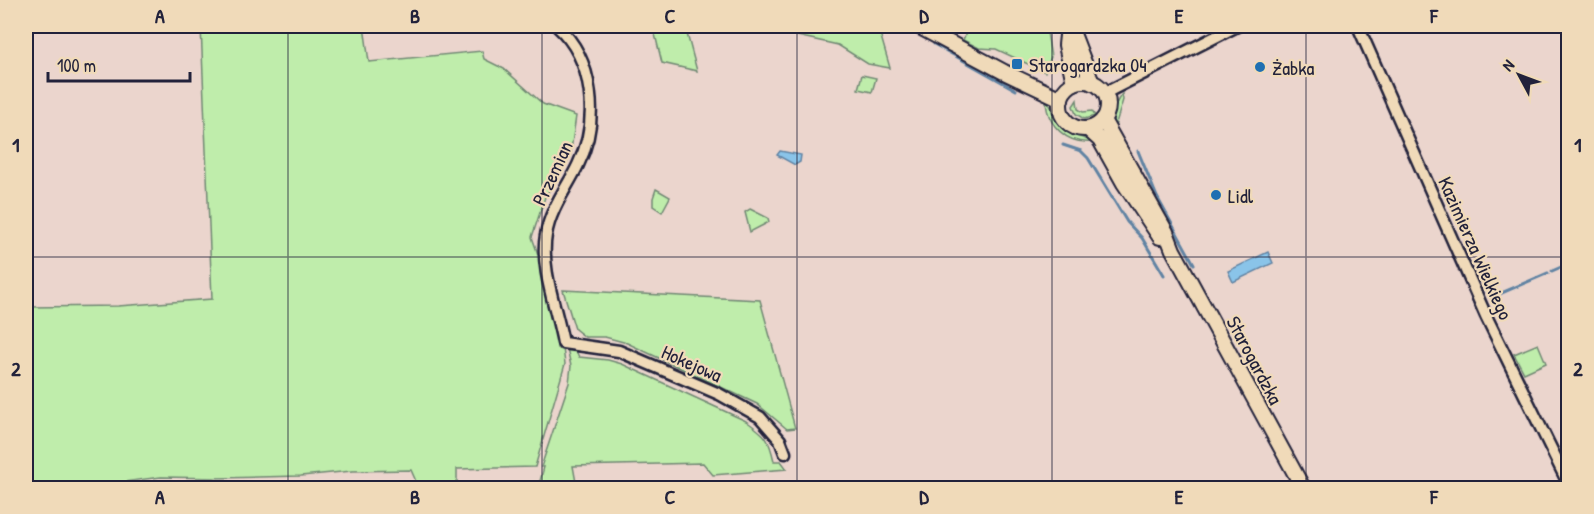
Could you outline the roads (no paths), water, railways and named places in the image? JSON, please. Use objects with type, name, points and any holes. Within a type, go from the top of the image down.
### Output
[{"type":"main road","points":[[918,26],[1004,72],[1061,99]]},
{"type":"main road","points":[[1069,26],[1066,45],[1074,83]]},
{"type":"main road","points":[[1069,26],[1092,83]]},
{"type":"main road","points":[[1086,81],[1105,93],[1108,106],[1103,120],[1088,129],[1073,126],[1062,114],[1061,99],[1064,92],[1074,83],[1086,81]]},
{"type":"main road","name":"Starogardzka","points":[[1103,120],[1166,232],[1173,250],[1303,489]]},
{"type":"main road","name":"Starogardzka","points":[[1088,129],[1100,140],[1124,183],[1159,236],[1173,250]]},
{"type":"street","name":"Przemian","points":[[557,26],[565,33],[580,57],[586,72],[591,106],[587,142],[579,164],[551,214],[546,235],[546,264],[563,342]]},
{"type":"street","points":[[1105,93],[1237,26]]},
{"type":"street","name":"Kazimierza Wielkiego","points":[[1358,26],[1486,316],[1569,483]]},
{"type":"street","name":"Hokejowa","points":[[563,342],[619,351],[719,394],[760,417],[780,440],[786,453]]},
{"type":"water","points":[[780,151],[801,155],[800,162],[795,165],[777,155]]},
{"type":"water","points":[[1268,252],[1273,263],[1233,282],[1228,271]]},
{"type":"waterway","points":[[934,44],[1016,90]]},
{"type":"waterway","points":[[1063,145],[1081,151],[1088,158],[1127,222],[1142,238],[1164,275]]},
{"type":"waterway","points":[[1138,151],[1157,197],[1194,264]]},
{"type":"waterway","points":[[1552,271],[1568,264]]},
{"type":"waterway","points":[[1497,295],[1548,273]]},
{"type":"place","name":"Starogardzka 04","points":[[1017,64]]},
{"type":"place","name":"Żabka","points":[[1260,67]]},
{"type":"place","name":"Lidl","points":[[1216,195]]}]
